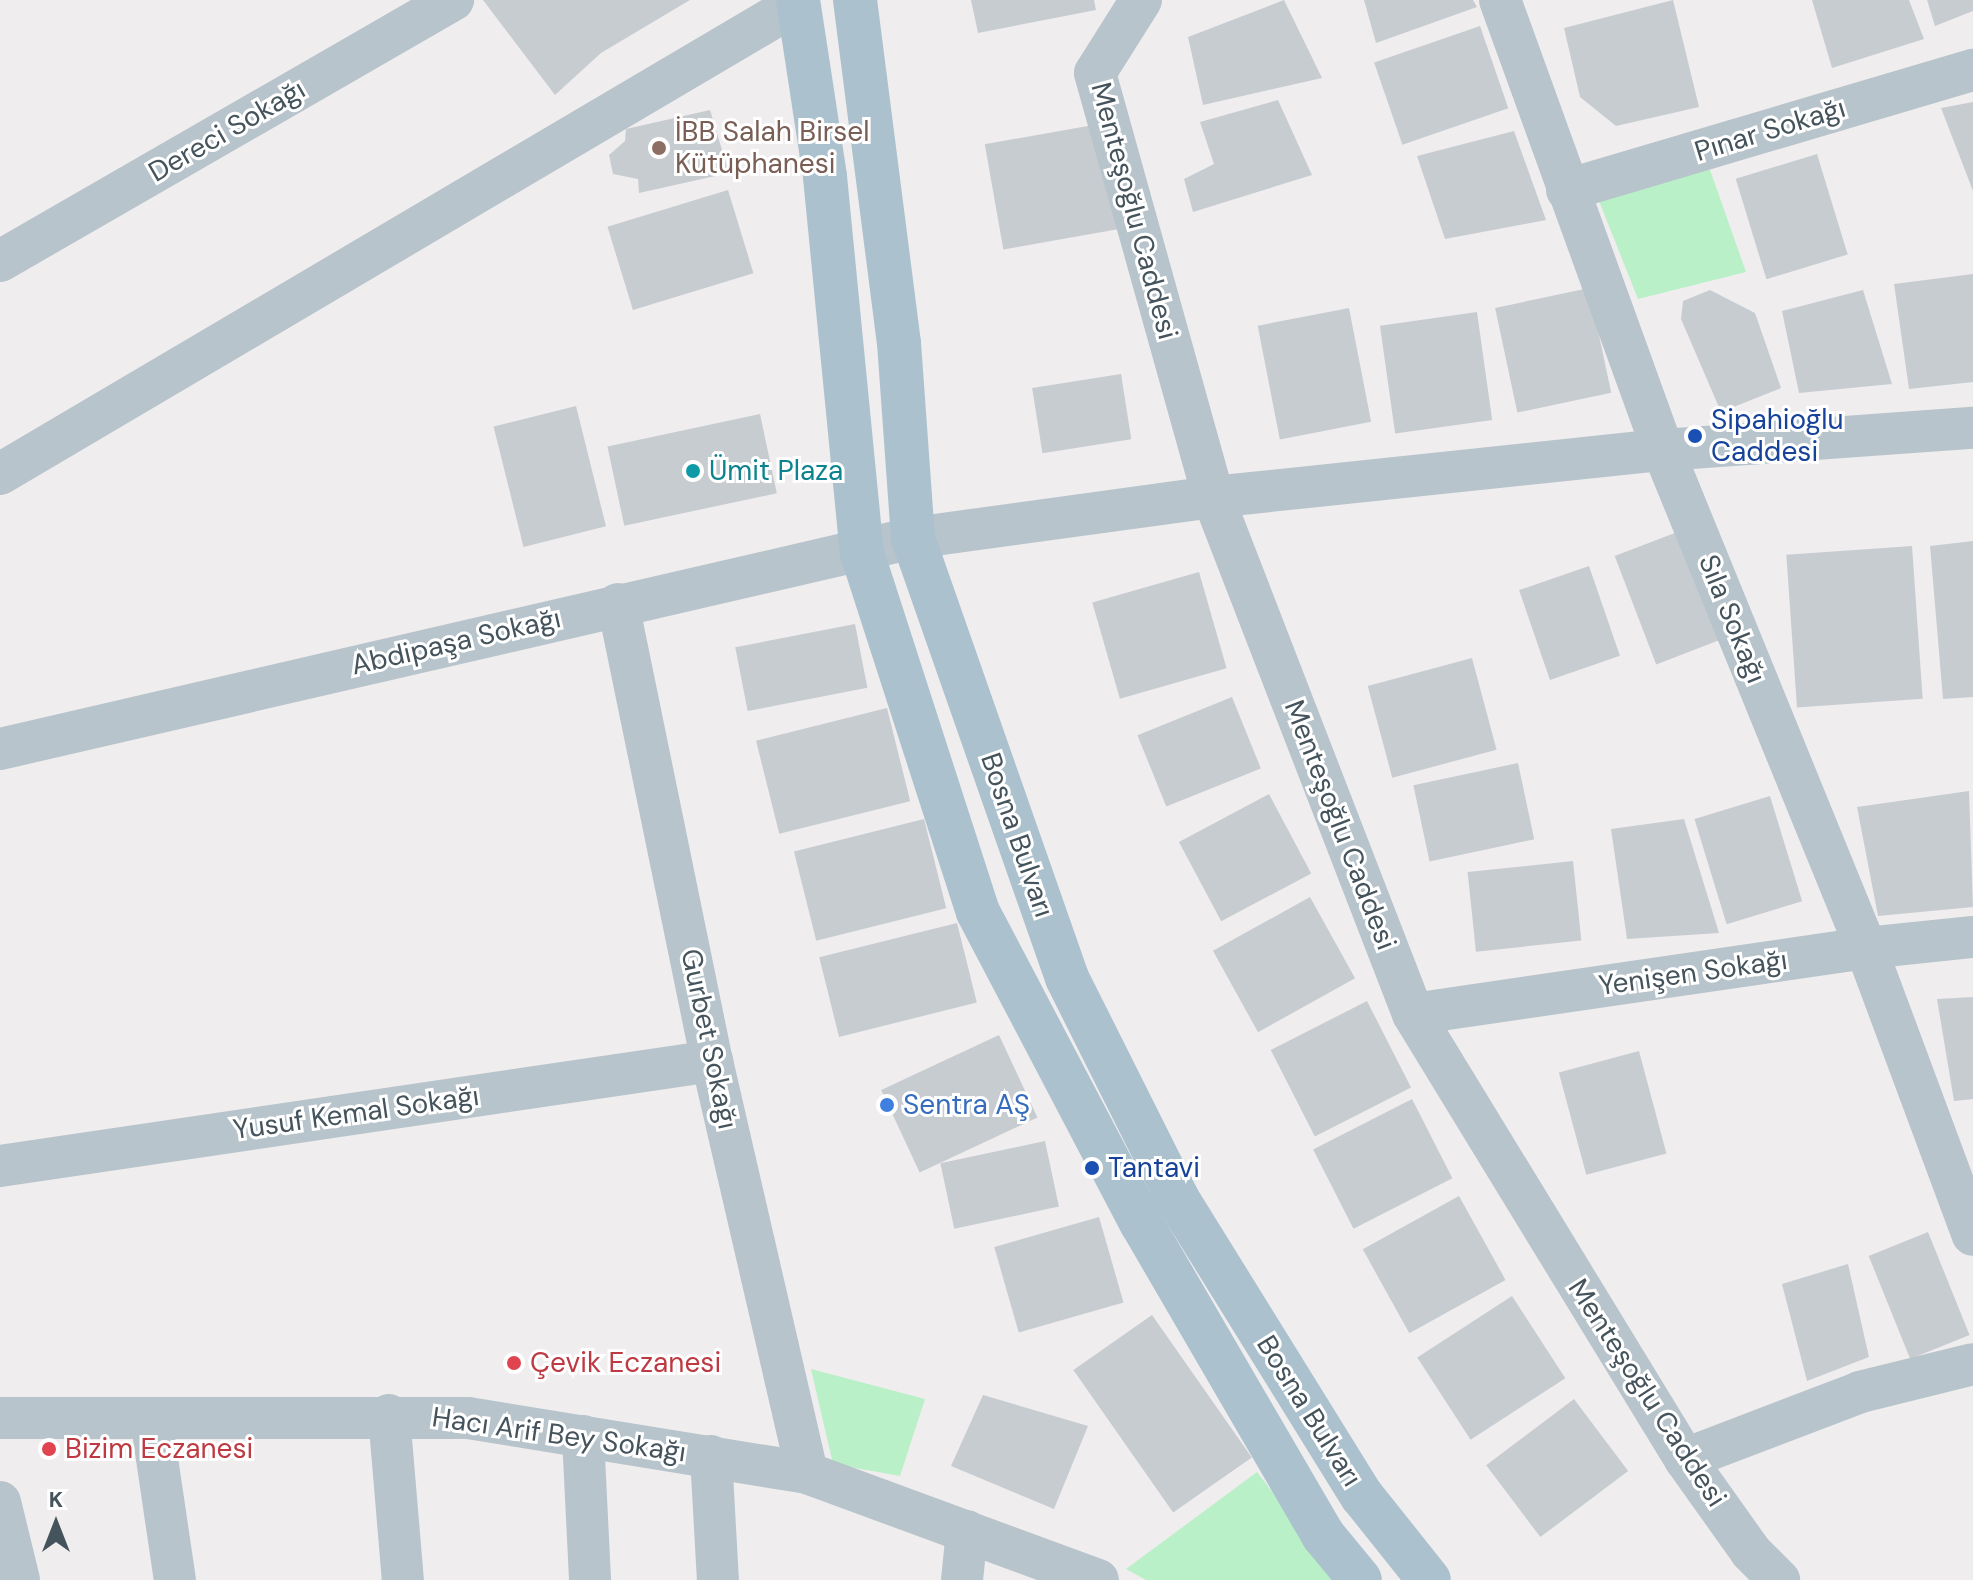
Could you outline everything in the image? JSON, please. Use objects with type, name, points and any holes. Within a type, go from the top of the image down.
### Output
[{"type":"main road","name":"Bosna Bulvarı","points":[[855,0],[899,343],[913,538],[1067,978],[1100,1051],[1177,1198],[1362,1496],[1429,1580]]},
{"type":"main road","name":"Bosna Bulvarı","points":[[798,2],[825,177],[862,553],[978,912],[1142,1224],[1323,1535],[1360,1580]]},
{"type":"street","name":"Dereci Sokağı","points":[[0,261],[453,0]]},
{"type":"street","name":"Menteşoğlu Caddesi","points":[[1141,0],[1095,73],[1213,497],[1413,1014],[1685,1459],[1751,1552],[1779,1580]]},
{"type":"street","name":"Sıla Sokağı","points":[[1500,0],[1663,450],[1866,948],[1973,1235]]},
{"type":"street","points":[[0,474],[798,2]]},
{"type":"street","name":"Pınar Sokağı","points":[[1567,190],[1973,70]]},
{"type":"street","name":"Abdipaşa Sokağı","points":[[0,749],[618,604],[862,553],[913,538],[1213,497],[1663,450],[1973,428]]},
{"type":"street","name":"Gurbet Sokağı","points":[[618,604],[712,1061],[807,1473]]},
{"type":"street","name":"Yenişen Sokağı","points":[[1413,1014],[1866,948],[1973,937]]},
{"type":"street","name":"Yusuf Kemal Sokağı","points":[[0,1166],[712,1061]]},
{"type":"street","points":[[1685,1459],[1860,1392],[1973,1364]]},
{"type":"street","points":[[389,1415],[403,1580]]},
{"type":"street","name":"Hacı Arif Bey Sokağı","points":[[0,1418],[389,1415],[468,1418],[807,1473],[1098,1580]]},
{"type":"street","points":[[151,1418],[175,1580]]},
{"type":"street","points":[[583,1436],[590,1580]]},
{"type":"street","points":[[711,1456],[718,1580]]},
{"type":"street","points":[[0,1502],[19,1580]]},
{"type":"street","points":[[962,1580],[967,1531]]},
{"type":"green space","points":[[1709,167],[1746,272],[1638,299],[1597,196]]},
{"type":"green space","points":[[811,1369],[925,1399],[900,1476],[833,1464]]},
{"type":"green space","points":[[1257,1472],[1340,1580],[1146,1580],[1126,1569]]},
{"type":"building","points":[[483,0],[690,0],[601,53],[555,95]]},
{"type":"building","points":[[971,0],[1094,0],[1096,10],[978,33]]},
{"type":"building","points":[[1284,0],[1322,78],[1203,105],[1188,37]]},
{"type":"building","points":[[1364,0],[1473,0],[1477,7],[1376,43]]},
{"type":"building","points":[[1673,0],[1699,107],[1616,126],[1580,97],[1564,28]]},
{"type":"building","points":[[1812,0],[1909,0],[1924,39],[1832,68]]},
{"type":"building","points":[[1927,0],[1973,0],[1973,11],[1935,26]]},
{"type":"building","points":[[1480,26],[1508,108],[1402,145],[1374,62]]},
{"type":"building","points":[[1278,100],[1312,175],[1193,212],[1184,179],[1214,164],[1200,122]]},
{"type":"building","points":[[1973,102],[1973,191],[1941,108]]},
{"type":"building","points":[[710,110],[729,173],[639,193],[638,179],[613,174],[609,155],[625,141],[626,129]]},
{"type":"building","points":[[1099,124],[1118,229],[1003,250],[985,144]]},
{"type":"building","points":[[1514,131],[1546,220],[1445,239],[1417,156]]},
{"type":"building","points":[[1817,154],[1848,254],[1766,279],[1736,179]]},
{"type":"building","points":[[728,190],[753,273],[633,310],[608,227]]},
{"type":"building","points":[[1973,274],[1973,382],[1909,389],[1894,284]]},
{"type":"building","points":[[1589,288],[1611,393],[1517,413],[1495,308]]},
{"type":"building","points":[[1710,290],[1755,313],[1781,388],[1721,412],[1681,319],[1683,301]]},
{"type":"building","points":[[1863,290],[1892,384],[1799,393],[1782,311]]},
{"type":"building","points":[[1349,308],[1371,422],[1280,440],[1258,326]]},
{"type":"building","points":[[1477,312],[1492,420],[1395,434],[1380,326]]},
{"type":"building","points":[[1121,374],[1131,439],[1042,453],[1032,388]]},
{"type":"building","points":[[576,406],[606,526],[524,547],[494,427]]},
{"type":"building","name":"Ümit Plaza","points":[[760,414],[777,493],[624,526],[607,446]]},
{"type":"building","points":[[1680,531],[1722,639],[1656,664],[1615,556]]},
{"type":"building","points":[[1973,541],[1973,697],[1943,699],[1930,546]]},
{"type":"building","points":[[1912,546],[1923,699],[1797,707],[1786,555]]},
{"type":"building","points":[[1589,566],[1620,656],[1550,680],[1519,590]]},
{"type":"building","points":[[1199,572],[1227,668],[1120,699],[1092,603]]},
{"type":"building","points":[[855,624],[867,688],[748,711],[735,647]]},
{"type":"building","points":[[1472,658],[1497,750],[1392,778],[1368,686]]},
{"type":"building","points":[[1232,697],[1261,768],[1166,807],[1137,735]]},
{"type":"building","points":[[887,708],[910,801],[779,834],[756,741]]},
{"type":"building","points":[[1518,763],[1534,839],[1430,862],[1413,785]]},
{"type":"building","points":[[1969,791],[1973,907],[1878,916],[1857,807]]},
{"type":"building","points":[[1269,794],[1311,873],[1221,921],[1179,842]]},
{"type":"building","points":[[1770,796],[1802,901],[1727,924],[1694,819]]},
{"type":"building","points":[[924,819],[946,908],[816,941],[794,851]]},
{"type":"building","points":[[1684,819],[1719,933],[1627,939],[1611,829]]},
{"type":"building","points":[[1573,861],[1581,941],[1476,952],[1468,872]]},
{"type":"building","points":[[1310,897],[1355,978],[1258,1032],[1213,951]]},
{"type":"building","points":[[957,923],[977,1003],[839,1037],[819,957]]},
{"type":"building","points":[[1973,997],[1973,1099],[1954,1101],[1937,999]]},
{"type":"building","points":[[1367,1001],[1411,1087],[1315,1136],[1271,1050]]},
{"type":"building","points":[[999,1035],[1037,1117],[920,1172],[881,1090]]},
{"type":"building","points":[[1639,1051],[1666,1153],[1586,1175],[1559,1072]]},
{"type":"building","points":[[1412,1099],[1452,1178],[1354,1229],[1313,1149]]},
{"type":"building","points":[[1045,1141],[1059,1207],[954,1229],[940,1163]]},
{"type":"building","points":[[1459,1196],[1506,1280],[1409,1333],[1363,1249]]},
{"type":"building","points":[[1099,1217],[1124,1303],[1019,1333],[994,1247]]},
{"type":"building","points":[[1928,1232],[1970,1335],[1910,1359],[1869,1256]]},
{"type":"building","points":[[1848,1264],[1869,1357],[1807,1381],[1782,1284]]},
{"type":"building","points":[[1512,1296],[1565,1378],[1471,1440],[1417,1358]]},
{"type":"building","points":[[1152,1315],[1252,1458],[1173,1513],[1073,1370]]},
{"type":"building","points":[[983,1395],[1088,1426],[1054,1509],[951,1466]]},
{"type":"building","points":[[1574,1399],[1628,1471],[1540,1537],[1486,1465]]},
{"type":"place","name":"İBB Salah Birsel Kütüphanesi","points":[[659,148]]},
{"type":"place","name":"Sipahioğlu Caddesi","points":[[1695,436]]},
{"type":"place","name":"Ümit Plaza","points":[[693,471]]},
{"type":"place","name":"Sentra AŞ","points":[[887,1105]]},
{"type":"place","name":"Tantavi","points":[[1092,1168]]},
{"type":"place","name":"Çevik Eczanesi","points":[[514,1363]]},
{"type":"place","name":"Bizim Eczanesi","points":[[49,1449]]}]
